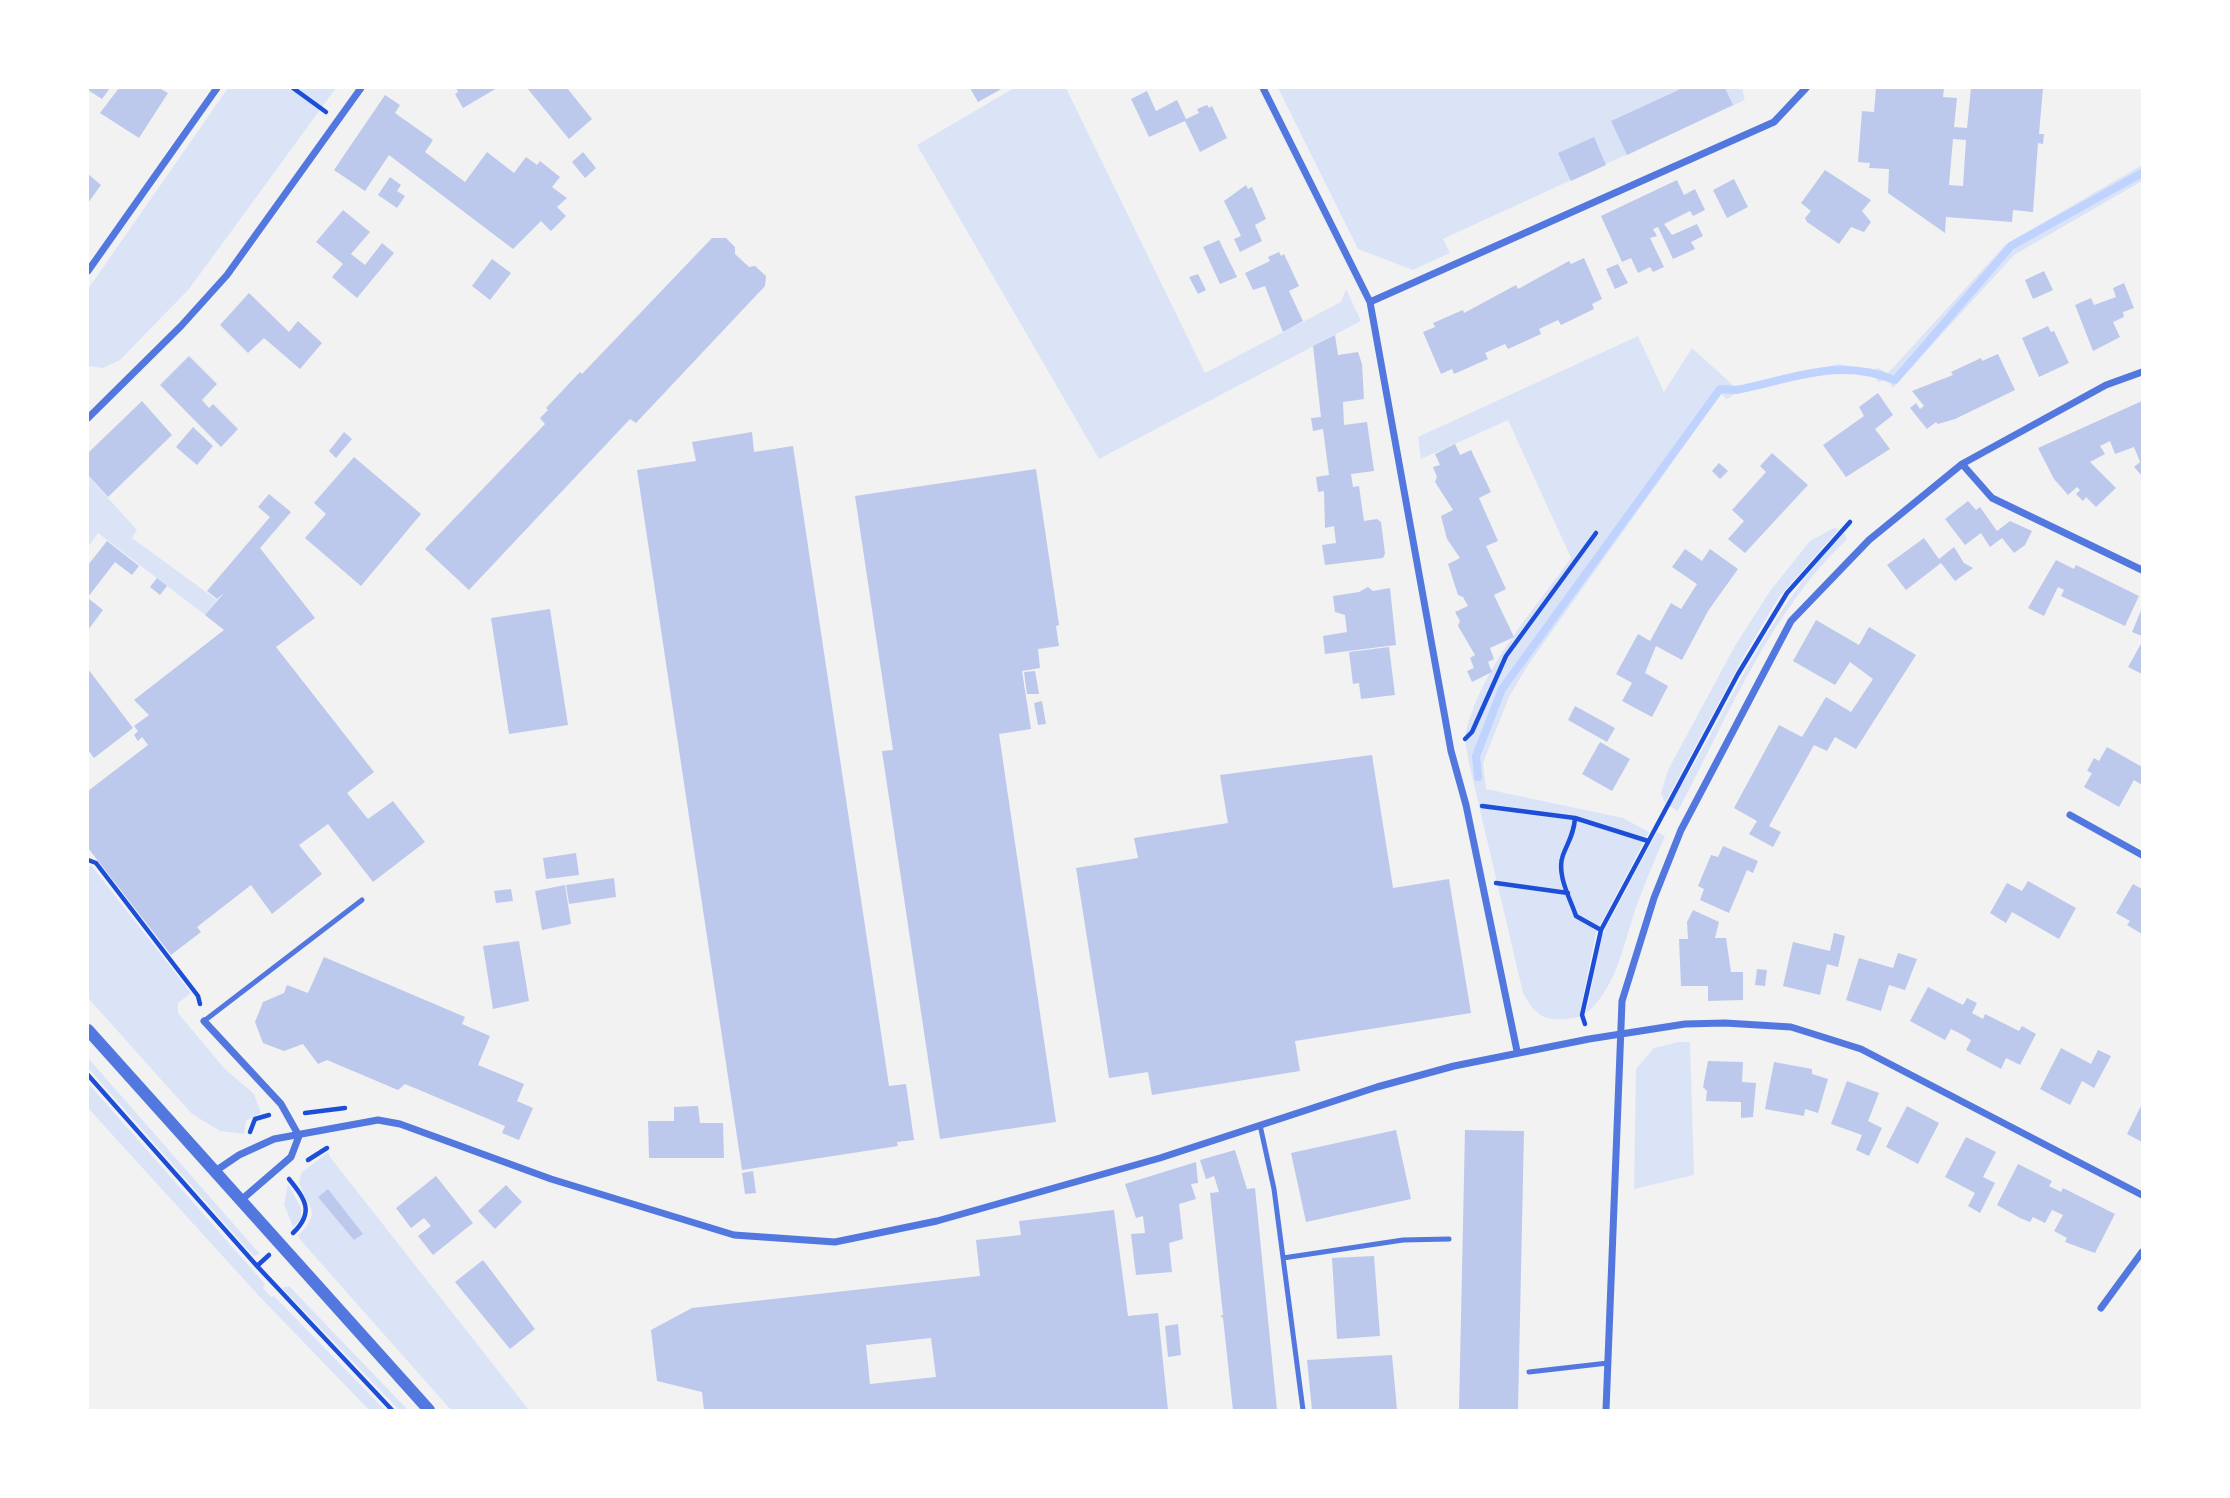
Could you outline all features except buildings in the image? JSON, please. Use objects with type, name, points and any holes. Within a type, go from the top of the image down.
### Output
[{"type":"street","points":[[88,271],[217,88]]},
{"type":"street","points":[[88,405],[91,415],[181,326],[227,275],[361,88]]},
{"type":"street","points":[[1263,88],[1370,302],[1451,751],[1466,805],[1517,1051]]},
{"type":"street","points":[[1370,302],[1774,122],[1806,88]]},
{"type":"street","points":[[1606,1410],[1622,1001],[1654,898],[1681,830],[1791,621],[1870,540],[1962,464],[2106,386],[2143,372]]},
{"type":"street","points":[[1962,464],[1992,498],[2143,570]]},
{"type":"street","points":[[2070,815],[2143,855]]},
{"type":"street","points":[[204,1021],[281,1104],[299,1136]]},
{"type":"street","points":[[213,1173],[239,1155],[274,1139],[378,1120],[400,1124],[551,1179],[734,1235],[835,1242],[937,1220],[1160,1158],[1377,1087],[1517,1051],[1685,1024],[1791,1027],[1861,1049],[2143,1195]]},
{"type":"street","points":[[88,1030],[239,1202],[429,1410]]},
{"type":"street","points":[[239,1202],[291,1157],[299,1136]]},
{"type":"street","points":[[2101,1308],[2143,1252]]},
{"type":"lane","points":[[204,1021],[362,900]]},
{"type":"lane","points":[[1260,1125],[1275,1189],[1303,1410]]},
{"type":"lane","points":[[1283,1258],[1403,1240],[1449,1239]]},
{"type":"lane","points":[[1529,1372],[1608,1363]]},
{"type":"path","points":[[293,88],[338,121]]},
{"type":"path","points":[[1451,751],[1472,732],[1506,656],[1596,533]]},
{"type":"path","points":[[1466,805],[1576,818],[1648,841]]},
{"type":"path","points":[[1576,818],[1573,838],[1563,855],[1561,870],[1576,915],[1601,930]]},
{"type":"path","points":[[88,860],[96,863],[198,996],[204,1021]]},
{"type":"path","points":[[1482,882],[1568,893]]},
{"type":"path","points":[[88,1075],[248,1256],[392,1410]]},
{"type":"path","points":[[300,1167],[329,1147]]},
{"type":"path","points":[[293,1183],[295,1174]]},
{"type":"shaded area","points":[[228,88],[336,88],[189,289],[120,360],[103,368],[88,366],[88,289]]},
{"type":"shaded area","points":[[1014,88],[1066,88],[1205,373],[1341,302],[1346,289],[1361,321],[1099,459],[917,145]]},
{"type":"shaded area","points":[[1278,88],[1742,88],[1745,100],[1443,239],[1450,253],[1413,270],[1358,249]]},
{"type":"shaded area","points":[[2142,165],[2142,181],[2014,255],[1893,388],[1887,379],[1878,382],[1874,375],[1844,371],[1824,372],[1739,391],[1727,399],[1721,394],[1528,665],[1509,697],[1483,763],[1486,789],[1623,818],[1649,832],[1596,933],[1579,1017],[1552,1019],[1539,1014],[1523,993],[1468,759],[1465,734],[1474,707],[1496,662],[1571,558],[1508,420],[1421,459],[1418,437],[1638,336],[1664,392],[1692,348],[1735,387],[1838,364],[1872,370],[1879,368],[1887,374],[2006,244]]},
{"type":"shaded area","points":[[88,476],[137,530],[132,538],[217,600],[205,615],[98,533],[88,547]]},
{"type":"shaded area","points":[[1834,528],[1839,529],[1779,597],[1745,654],[1665,803],[1661,793],[1668,770],[1736,644],[1770,591],[1810,541]]},
{"type":"shaded area","points":[[1844,533],[1847,539],[1819,568],[1772,633],[1732,704],[1678,811],[1669,806],[1769,631],[1791,597]]},
{"type":"shaded area","points":[[1657,832],[1665,836],[1638,901],[1615,972],[1603,994],[1586,1014],[1602,935]]},
{"type":"shaded area","points":[[91,865],[191,993],[178,1003],[178,1013],[224,1068],[254,1094],[261,1113],[246,1121],[244,1134],[220,1131],[192,1114],[88,998],[88,868]]},
{"type":"shaded area","points":[[1690,1042],[1694,1175],[1634,1189],[1636,1069],[1654,1048]]},
{"type":"shaded area","points":[[88,1058],[260,1254],[254,1256],[248,1250],[88,1068]]},
{"type":"shaded area","points":[[88,1083],[265,1284],[263,1288],[271,1297],[274,1296],[385,1410],[369,1410],[259,1296],[88,1108]]},
{"type":"shaded area","points":[[328,1152],[529,1410],[451,1410],[303,1243],[298,1236],[306,1227],[312,1213],[299,1181],[301,1173]]},
{"type":"shaded area","points":[[288,1184],[301,1208],[301,1219],[293,1227],[284,1204]]},
{"type":"shaded area","points":[[289,1286],[408,1410],[399,1410],[282,1288]]},
{"type":"waterway","points":[[1478,777],[1476,756],[1502,689],[1720,389],[1736,390],[1835,370],[1874,373],[1895,380],[2011,246],[2142,173]]}]
